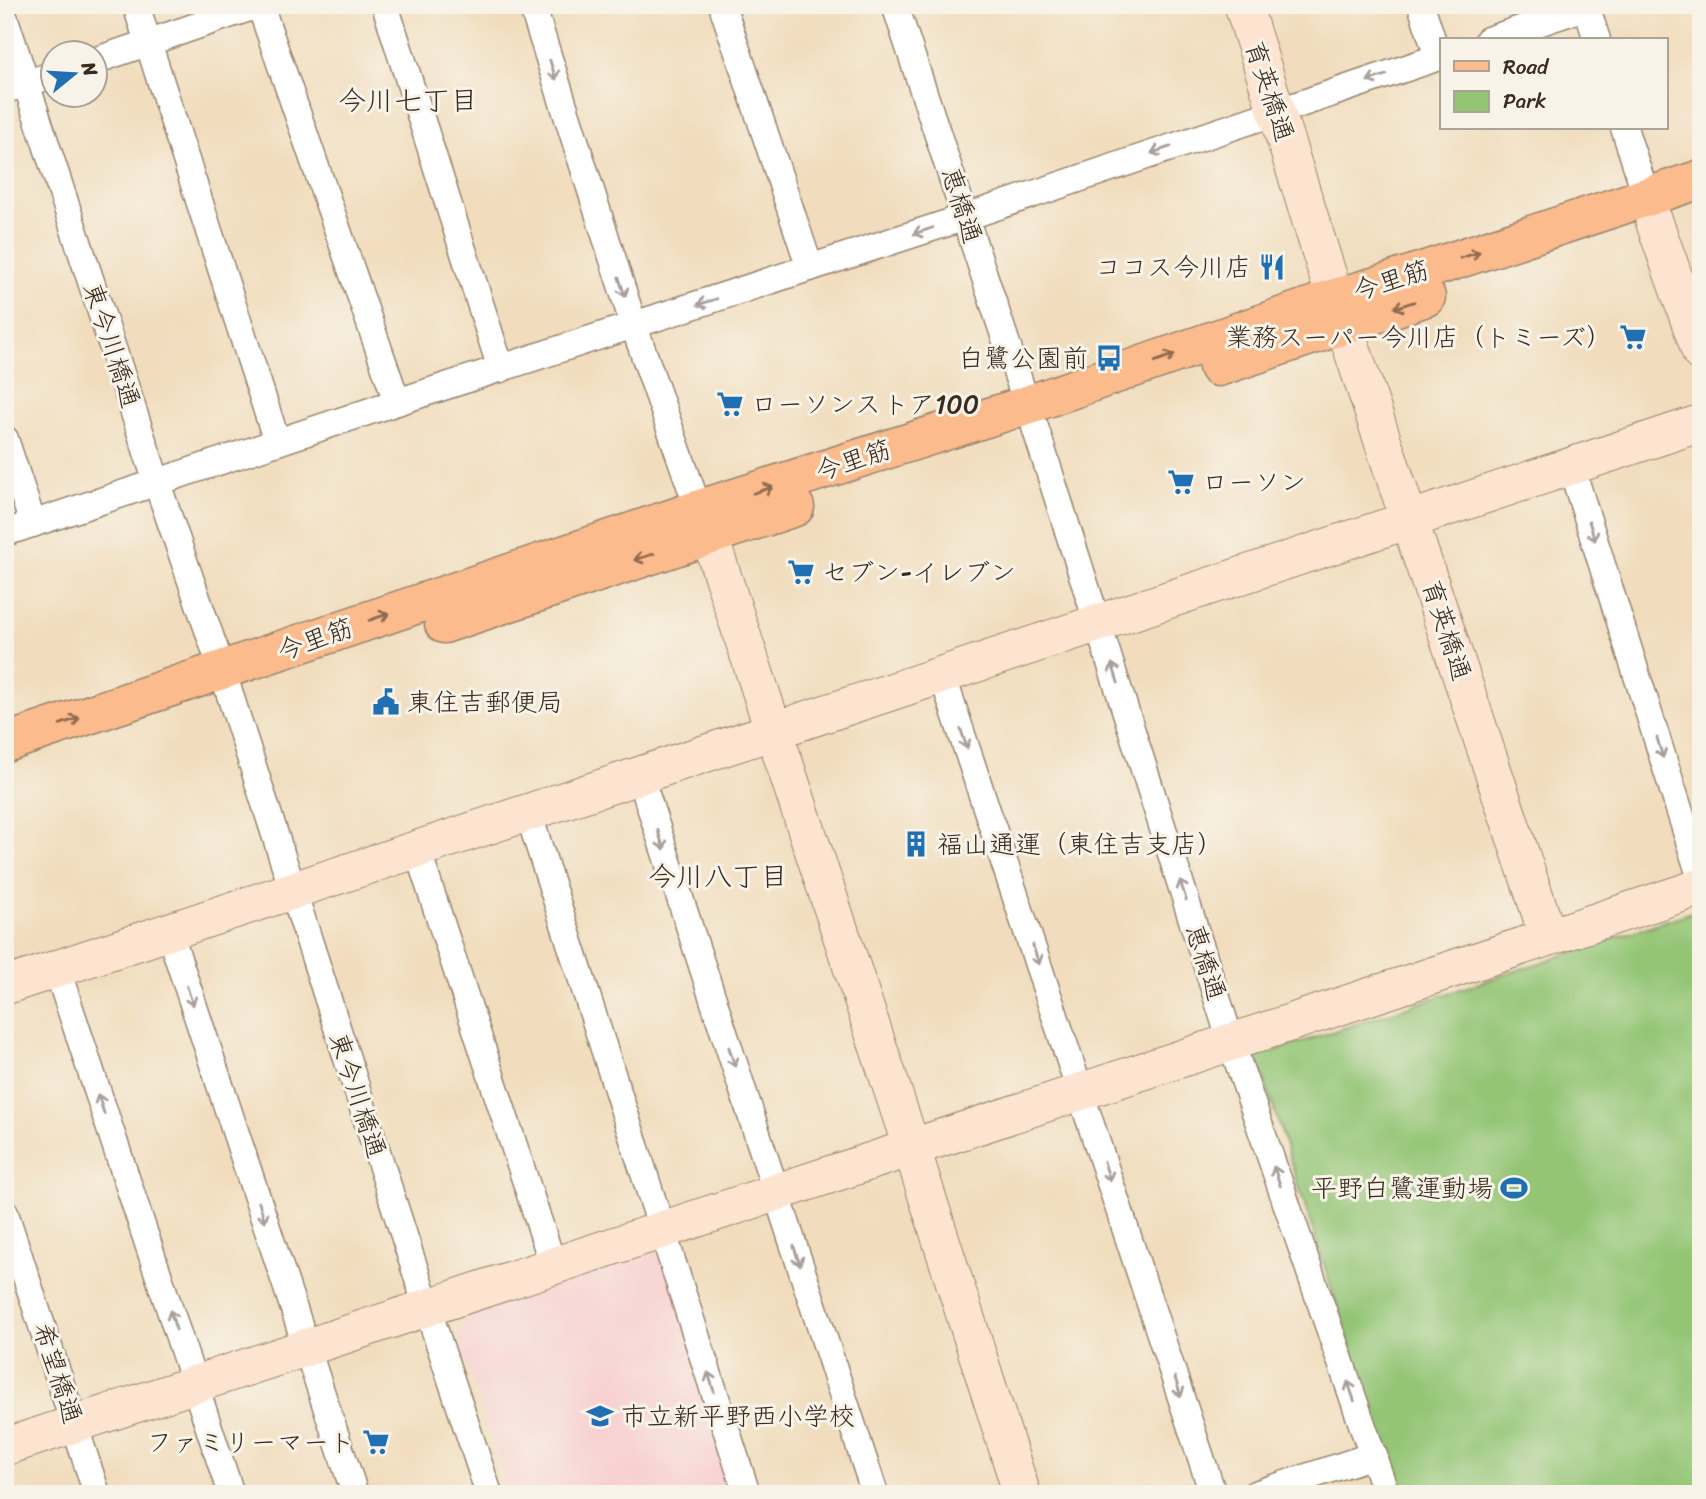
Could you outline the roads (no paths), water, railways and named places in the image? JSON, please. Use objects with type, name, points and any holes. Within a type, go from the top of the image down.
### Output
[{"type":"main road","name":"今里筋","points":[[5,743],[226,682],[1031,416],[1650,209],[1701,179]]},
{"type":"main road","name":"今里筋","points":[[1650,209],[1701,207]]},
{"type":"main road","name":"今里筋","points":[[5,770],[226,682]]},
{"type":"street","points":[[136,5],[277,442]]},
{"type":"street","points":[[108,56],[259,5],[397,402]]},
{"type":"street","points":[[385,5],[501,369]]},
{"type":"street","points":[[532,5],[634,326],[774,732],[911,1146],[1022,1494]]},
{"type":"street","points":[[722,5],[810,268]]},
{"type":"street","name":"恵橋通","points":[[895,5],[1098,621],[1231,1042],[1386,1494]]},
{"type":"street","name":"育英橋通","points":[[1243,5],[1340,311],[1548,936]]},
{"type":"street","points":[[5,533],[966,217],[1440,57],[1420,5]]},
{"type":"street","points":[[1494,38],[1587,6],[1596,38]]},
{"type":"street","name":"東今川橋通","points":[[5,19],[16,87],[226,682],[489,1494]]},
{"type":"street","points":[[16,87],[38,80]]},
{"type":"street","points":[[1625,130],[1701,353]]},
{"type":"street","points":[[5,986],[1701,423]]},
{"type":"street","points":[[5,439],[33,524]]},
{"type":"street","points":[[1571,466],[1701,880]]},
{"type":"street","points":[[942,674],[1213,1494]]},
{"type":"street","points":[[640,776],[875,1494]]},
{"type":"street","points":[[528,812],[747,1494]]},
{"type":"street","points":[[417,849],[553,1265]]},
{"type":"street","points":[[5,1447],[1701,887]]},
{"type":"street","points":[[169,931],[355,1494]]},
{"type":"street","points":[[57,969],[231,1494]]},
{"type":"street","name":"希望橋通","points":[[5,1213],[97,1494]]},
{"type":"street","points":[[1255,1494],[1374,1455]]},
{"type":"place","name":"ココス今川店","points":[[1272,267]]},
{"type":"place","name":"業務スーパー今川店（トミーズ）","points":[[1633,337]]},
{"type":"place","name":"白鷺公園前","points":[[1109,358]]},
{"type":"place","name":"ローソンストア100","points":[[730,404]]},
{"type":"place","name":"ローソン","points":[[1181,482]]},
{"type":"place","name":"セブン-イレブン","points":[[801,572]]},
{"type":"place","name":"東住吉郵便局","points":[[386,702]]},
{"type":"place","name":"福山通運（東住吉支店）","points":[[916,844]]},
{"type":"place","name":"平野白鷺運動場","points":[[1514,1188]]},
{"type":"place","name":"市立新平野西小学校","points":[[600,1416]]},
{"type":"place","name":"ファミリーマート","points":[[376,1442]]},
{"type":"district","name":"今川七丁目","points":[[408,100]]},
{"type":"district","name":"今川八丁目","points":[[718,876]]}]
